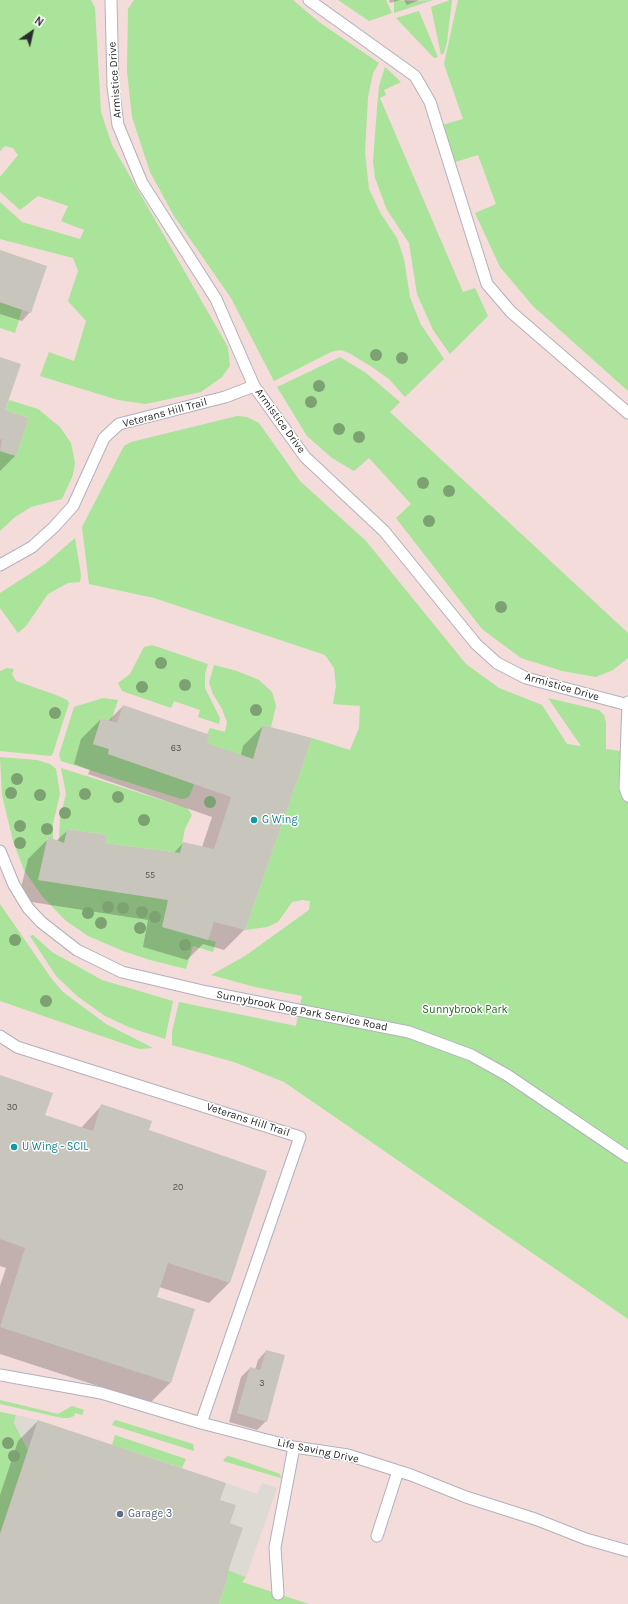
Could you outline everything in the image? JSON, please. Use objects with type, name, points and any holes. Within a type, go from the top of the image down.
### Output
[{"type":"lane","name":"Armistice Drive","points":[[111,0],[113,86],[118,125],[142,183],[216,299],[254,386],[305,457],[384,531],[476,644],[497,663],[526,678],[628,704]]},
{"type":"lane","points":[[309,0],[415,76],[430,102],[487,284],[511,312],[628,413]]},
{"type":"lane","name":"Veterans Hill Trail","points":[[0,565],[32,547],[54,527],[73,506],[104,438],[119,424],[225,397],[254,386]]},
{"type":"lane","points":[[628,704],[625,788],[628,796]]},
{"type":"lane","name":"Sunnybrook Dog Park Service Road","points":[[0,851],[14,885],[28,908],[41,922],[84,953],[122,972],[207,992],[409,1032],[464,1053],[507,1075],[628,1157]]},
{"type":"lane","name":"Veterans Hill Trail","points":[[0,1036],[17,1047],[300,1137],[201,1423]]},
{"type":"lane","name":"Life Saving Drive","points":[[0,1374],[101,1393],[201,1423],[294,1447],[348,1456],[398,1471],[466,1497],[535,1519],[586,1540],[628,1551]]},
{"type":"lane","points":[[278,1594],[275,1547],[294,1447]]},
{"type":"lane","points":[[377,1536],[398,1471]]},
{"type":"shaded area","points":[[0,0],[496,0],[628,207],[628,752],[284,1082],[628,1319],[628,1604],[0,1604]]},
{"type":"shaded area","points":[[16,1415],[38,1420],[28,1450],[14,1423]]},
{"type":"shaded area","points":[[226,1483],[257,1494],[262,1483],[277,1488],[246,1577],[228,1570],[243,1528],[230,1523],[236,1505],[220,1500]]},
{"type":"green space","points":[[0,0],[91,0],[95,8],[101,112],[112,145],[228,347],[230,366],[222,377],[201,392],[146,404],[118,400],[40,376],[49,352],[74,361],[86,321],[68,301],[78,271],[73,258],[0,239],[0,202],[22,222],[80,239],[84,230],[61,221],[68,206],[38,196],[20,210],[0,192],[0,177],[18,155],[13,148],[5,146],[0,151]]},
{"type":"green space","points":[[134,0],[293,0],[319,22],[379,63],[373,73],[368,97],[365,153],[369,189],[381,214],[397,238],[404,259],[410,297],[420,323],[444,359],[405,397],[389,379],[349,353],[341,350],[331,352],[274,381],[231,298],[174,216],[150,172],[132,117],[127,71],[128,9]]},
{"type":"green space","points":[[338,0],[386,0],[392,13],[369,21]]},
{"type":"green space","points":[[394,0],[412,1],[433,0],[394,13]]},
{"type":"green space","points":[[452,0],[447,42],[444,53],[441,55],[431,7]]},
{"type":"green space","points":[[458,0],[628,0],[628,391],[533,306],[500,267],[475,213],[496,204],[478,155],[455,162],[442,125],[463,119],[444,64]]},
{"type":"green space","points":[[419,11],[438,57],[434,58],[396,18]]},
{"type":"green space","points":[[385,67],[401,82],[384,90],[386,95],[380,98],[463,292],[475,288],[488,316],[450,354],[433,330],[417,294],[409,243],[387,210],[375,178],[373,162],[377,108],[379,86]]},
{"type":"green space","points":[[0,302],[22,310],[15,333],[0,328]]},
{"type":"green space","points":[[340,357],[366,373],[400,402],[390,412],[628,633],[628,658],[613,670],[596,677],[562,671],[521,658],[482,629],[396,518],[411,504],[369,458],[354,471],[332,458],[307,436],[277,387]]},
{"type":"green space","points":[[9,400],[38,409],[60,427],[71,443],[75,463],[73,475],[62,499],[31,507],[15,517],[0,531],[0,451],[16,456],[29,418],[5,410]]},
{"type":"green space","name":"Sunnybrook Park","points":[[237,416],[247,417],[259,423],[300,481],[366,541],[466,664],[499,688],[542,705],[567,744],[581,746],[548,698],[599,710],[604,715],[606,723],[606,749],[628,752],[628,1319],[284,1082],[234,1062],[172,1045],[172,1032],[179,1002],[296,1026],[302,996],[255,987],[211,975],[245,956],[309,910],[310,901],[302,900],[292,902],[278,922],[267,927],[245,930],[312,738],[350,750],[359,728],[360,706],[333,704],[336,686],[334,668],[325,655],[154,598],[89,584],[82,527],[124,446],[131,442]]},
{"type":"green space","points":[[75,538],[81,575],[80,582],[68,583],[48,594],[26,626],[18,633],[0,608],[0,593],[45,564]]},
{"type":"green space","points":[[152,645],[208,664],[205,674],[205,688],[220,718],[219,724],[198,717],[200,710],[174,701],[171,708],[122,691],[118,683],[130,674],[144,647]]},
{"type":"green space","points":[[214,665],[237,671],[259,680],[272,692],[276,706],[271,727],[263,725],[253,759],[207,743],[210,735],[207,734],[210,728],[225,732],[227,722],[209,683]]},
{"type":"green space","points":[[7,668],[14,669],[12,674],[16,681],[56,695],[67,700],[69,703],[51,756],[0,751],[0,671]]},
{"type":"green space","points":[[103,698],[118,700],[111,721],[101,718],[93,744],[109,749],[108,754],[194,784],[190,795],[187,798],[181,799],[61,761],[59,755],[74,707]]},
{"type":"green space","points":[[0,757],[37,760],[50,764],[56,769],[60,794],[53,824],[53,839],[47,838],[38,880],[168,900],[163,927],[216,942],[213,952],[193,946],[186,969],[150,960],[123,951],[88,936],[65,920],[42,896],[24,870],[13,841],[2,795]]},
{"type":"green space","points":[[61,768],[187,808],[192,815],[185,829],[180,853],[105,843],[107,835],[68,829],[64,843],[59,841],[60,817],[66,794]]},
{"type":"green space","points":[[0,904],[51,978],[63,992],[106,1024],[153,1048],[139,1049],[0,1001]]},
{"type":"green space","points":[[33,935],[52,952],[102,980],[173,1001],[165,1039],[131,1028],[105,1016],[77,996],[56,976],[30,936]]},
{"type":"green space","points":[[0,1400],[58,1414],[72,1406],[84,1410],[82,1415],[75,1413],[74,1416],[69,1418],[62,1418],[0,1404]]},
{"type":"green space","points":[[0,1412],[16,1415],[14,1423],[28,1450],[0,1534]]},
{"type":"green space","points":[[116,1420],[193,1444],[194,1451],[112,1425]]},
{"type":"green space","points":[[115,1435],[186,1459],[182,1468],[112,1445]]},
{"type":"green space","points":[[229,1456],[280,1474],[281,1478],[223,1461]]},
{"type":"green space","points":[[228,1570],[246,1577],[242,1582],[309,1604],[219,1604],[228,1577]]},
{"type":"building","points":[[0,250],[47,266],[31,313],[0,302]]},
{"type":"building","points":[[0,357],[21,364],[5,410],[29,418],[16,456],[0,451],[2,440],[0,439]]},
{"type":"building","name":"G Wing","points":[[123,705],[210,735],[207,743],[253,759],[263,725],[312,738],[245,930],[214,922],[208,940],[162,927],[168,900],[38,880],[48,837],[64,843],[67,829],[107,835],[105,843],[180,853],[183,842],[214,849],[231,797],[108,754],[109,749],[93,744],[101,718],[117,723]]},
{"type":"building","points":[[0,1075],[53,1093],[45,1115],[93,1131],[101,1104],[152,1121],[149,1130],[267,1171],[230,1283],[168,1263],[157,1297],[195,1309],[171,1383],[0,1327],[25,1248],[0,1239]]},
{"type":"building","points":[[266,1350],[285,1355],[267,1422],[237,1413],[250,1367],[260,1370]]},
{"type":"building","name":"Garage 3","points":[[38,1420],[226,1483],[220,1500],[236,1505],[230,1523],[243,1528],[228,1570],[228,1577],[219,1604],[0,1604],[0,1534]]},
{"type":"place","name":"G Wing","points":[[254,820]]},
{"type":"place","name":"U Wing - SCIL","points":[[14,1147]]},
{"type":"place","name":"Garage 3","points":[[120,1514]]}]
